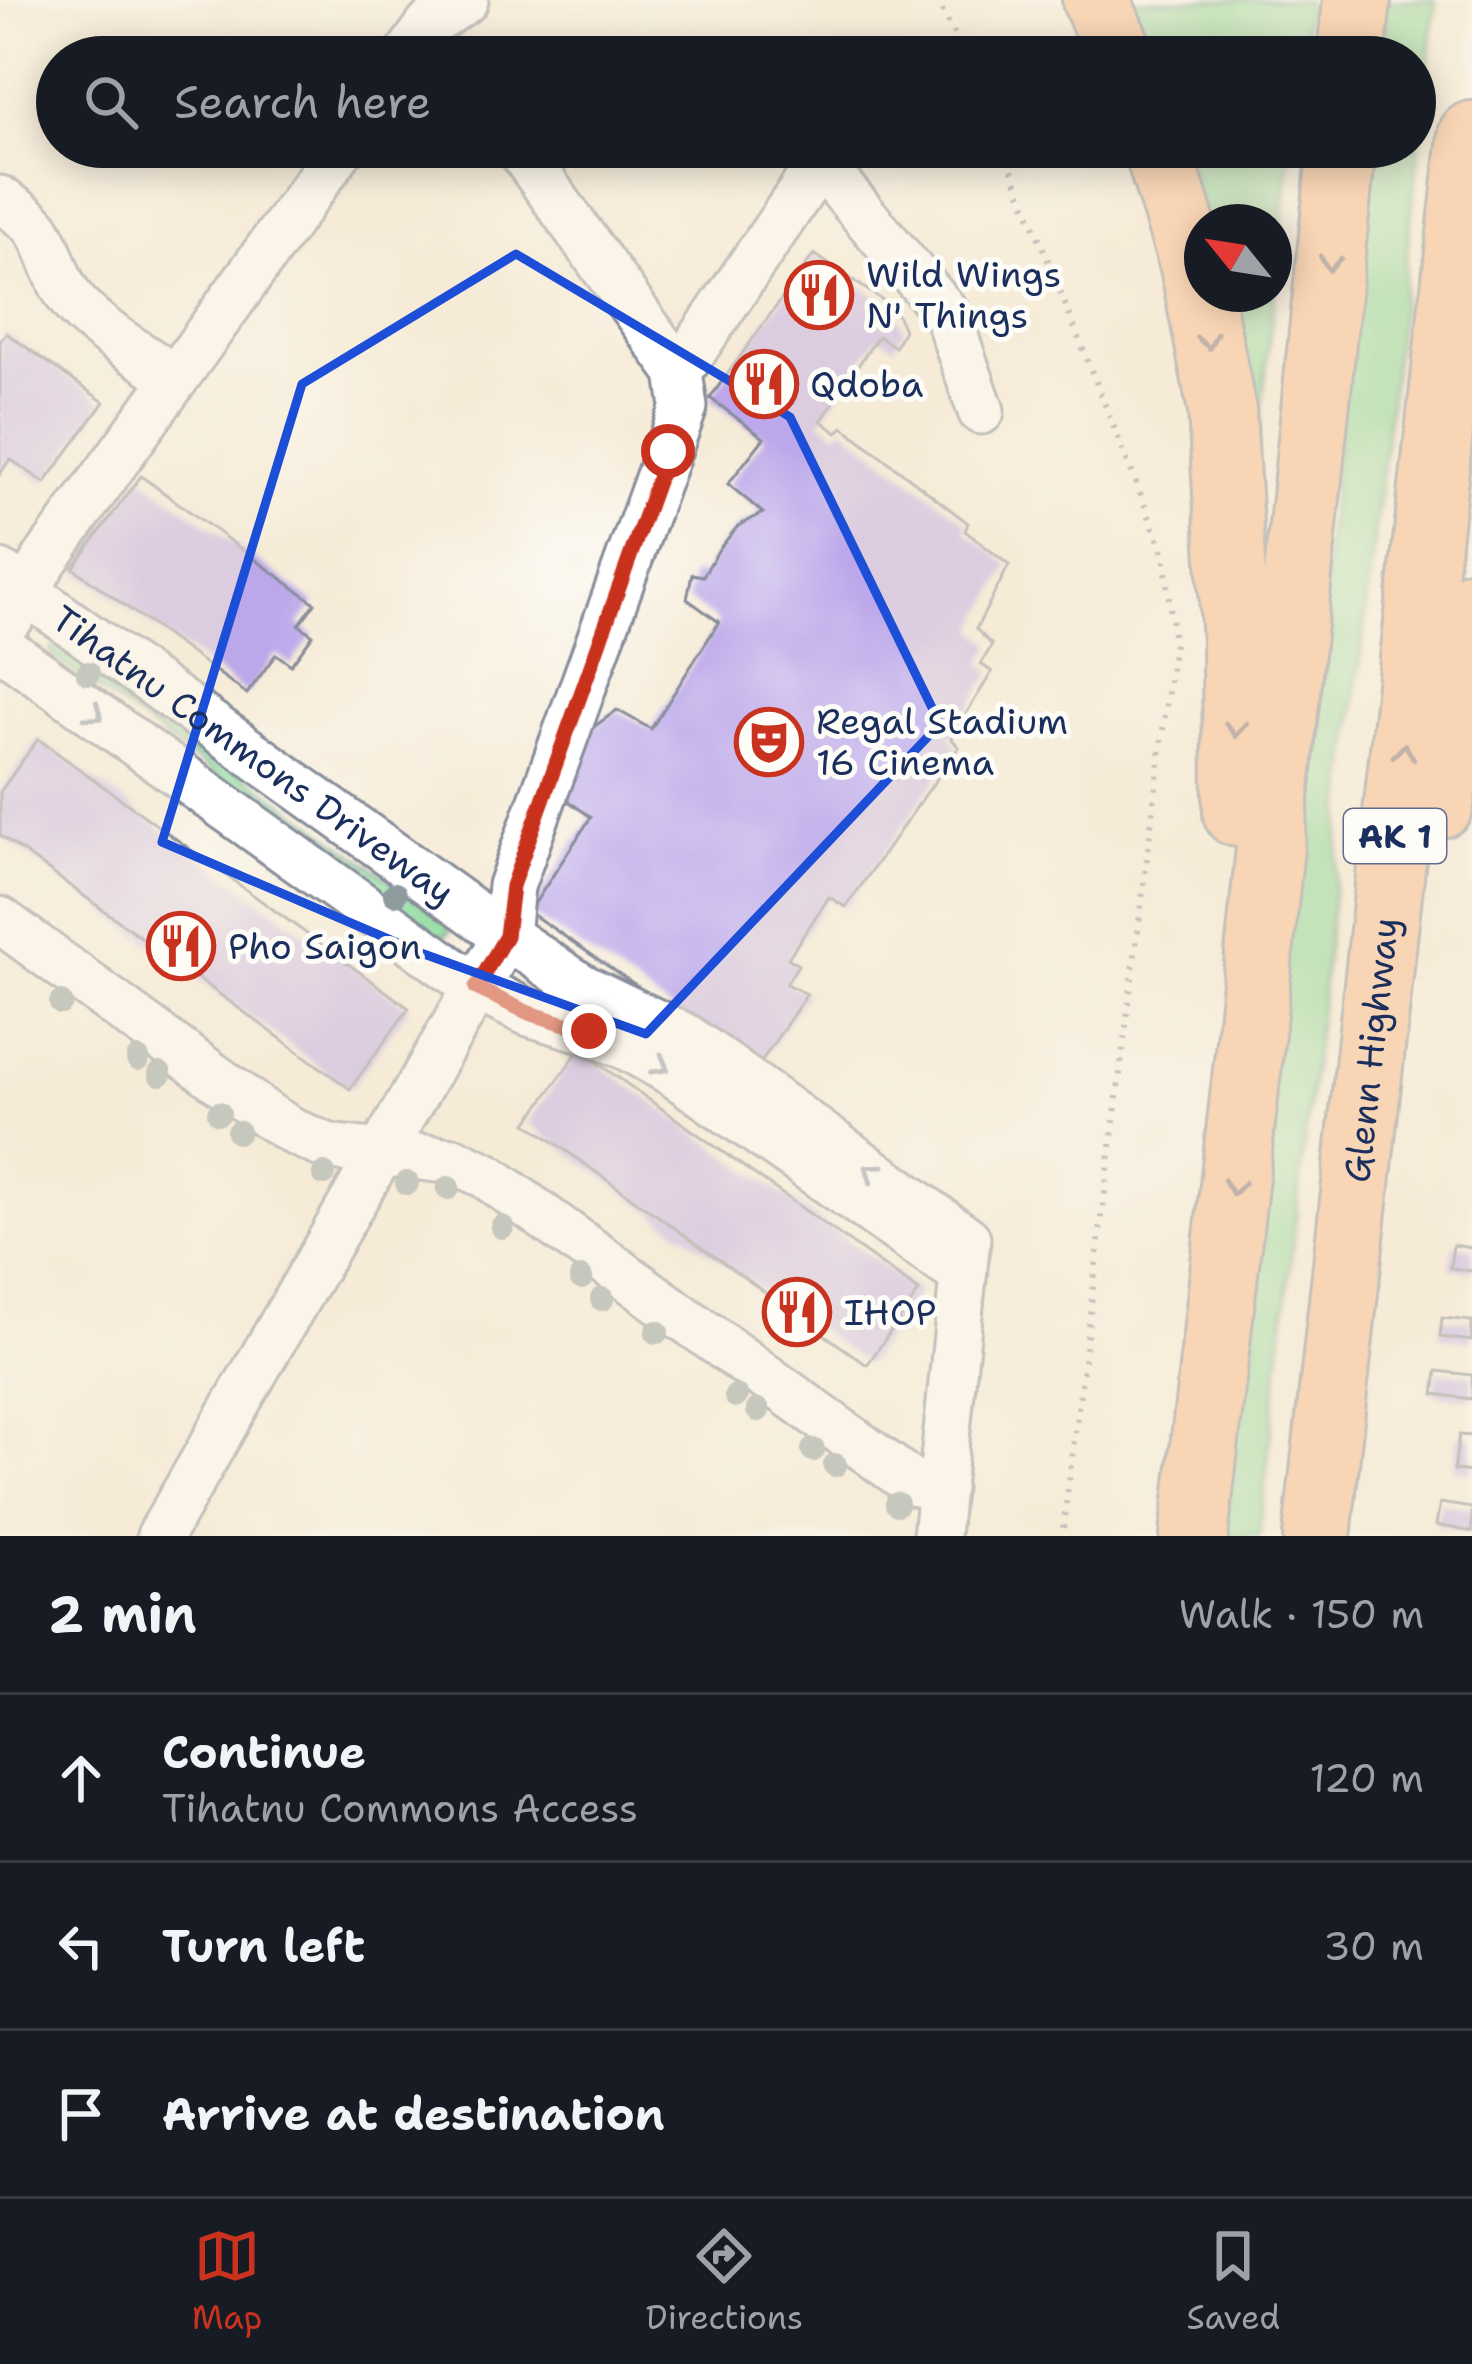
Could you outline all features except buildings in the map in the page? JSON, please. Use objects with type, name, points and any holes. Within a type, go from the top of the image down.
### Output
[{"type":"highway","points":[[1096,0],[1111,36]]},
{"type":"highway","points":[[1353,36],[1357,0]]},
{"type":"highway","name":"Glenn Highway","points":[[1321,1536],[1472,135]]},
{"type":"highway","points":[[1163,168],[1194,266],[1222,411],[1236,643],[1237,858],[1247,1071]]},
{"type":"highway","points":[[1194,1536],[1340,168]]},
{"type":"highway","points":[[1321,1536],[1472,605]]},
{"type":"lane","points":[[0,641],[13,582],[44,561],[326,168]]},
{"type":"lane","points":[[160,1536],[506,936],[512,886],[684,407],[679,372],[533,168]]},
{"type":"lane","points":[[679,372],[817,168]]},
{"type":"lane","points":[[824,168],[947,314],[982,410]]},
{"type":"lane","points":[[0,199],[39,232],[57,278],[74,303],[175,379]]},
{"type":"lane","name":"Tihatnu Commons Driveway","points":[[13,582],[506,936],[582,986],[686,1037],[816,1152]]},
{"type":"lane","name":"Tihatnu Commons Driveway","points":[[0,641],[476,988],[529,1013],[627,1047],[816,1152]]},
{"type":"lane","points":[[0,920],[296,1133],[329,1147],[455,1161],[487,1175],[911,1482],[942,1488]]},
{"type":"lane","points":[[816,1152],[965,1257],[936,1536]]},
{"type":"path","points":[[936,0],[956,36]]},
{"type":"path","points":[[1011,168],[1164,554],[1174,643],[1062,1536]]},
{"type":"highlighted area","points":[[516,254],[790,417],[940,724],[646,1034],[421,953],[162,842],[302,384]]},
{"type":"green space","points":[[1129,0],[1308,0],[1304,36],[1144,36]]},
{"type":"green space","points":[[1386,0],[1436,0],[1432,36],[1382,36]]},
{"type":"green space","points":[[1190,168],[1289,168],[1285,204],[1200,204]]},
{"type":"green space","points":[[1368,168],[1417,168],[1259,1536],[1217,1536]]},
{"type":"green space","points":[[1226,312],[1272,312],[1253,484]]},
{"type":"green space","points":[[56,645],[64,646],[445,919],[450,924],[448,934],[439,937],[51,655]]},
{"type":"place","name":"Wild Wings N' Things","points":[[819,295]]},
{"type":"place","name":"Qdoba","points":[[764,384]]},
{"type":"place","name":"Regal Stadium 16 Cinema","points":[[769,742]]},
{"type":"place","name":"Pho Saigon","points":[[181,946]]},
{"type":"place","name":"IHOP","points":[[797,1312]]},
{"type":"route","points":[[589,1031],[529,1013],[476,988],[506,936],[512,886],[668,451]]}]
